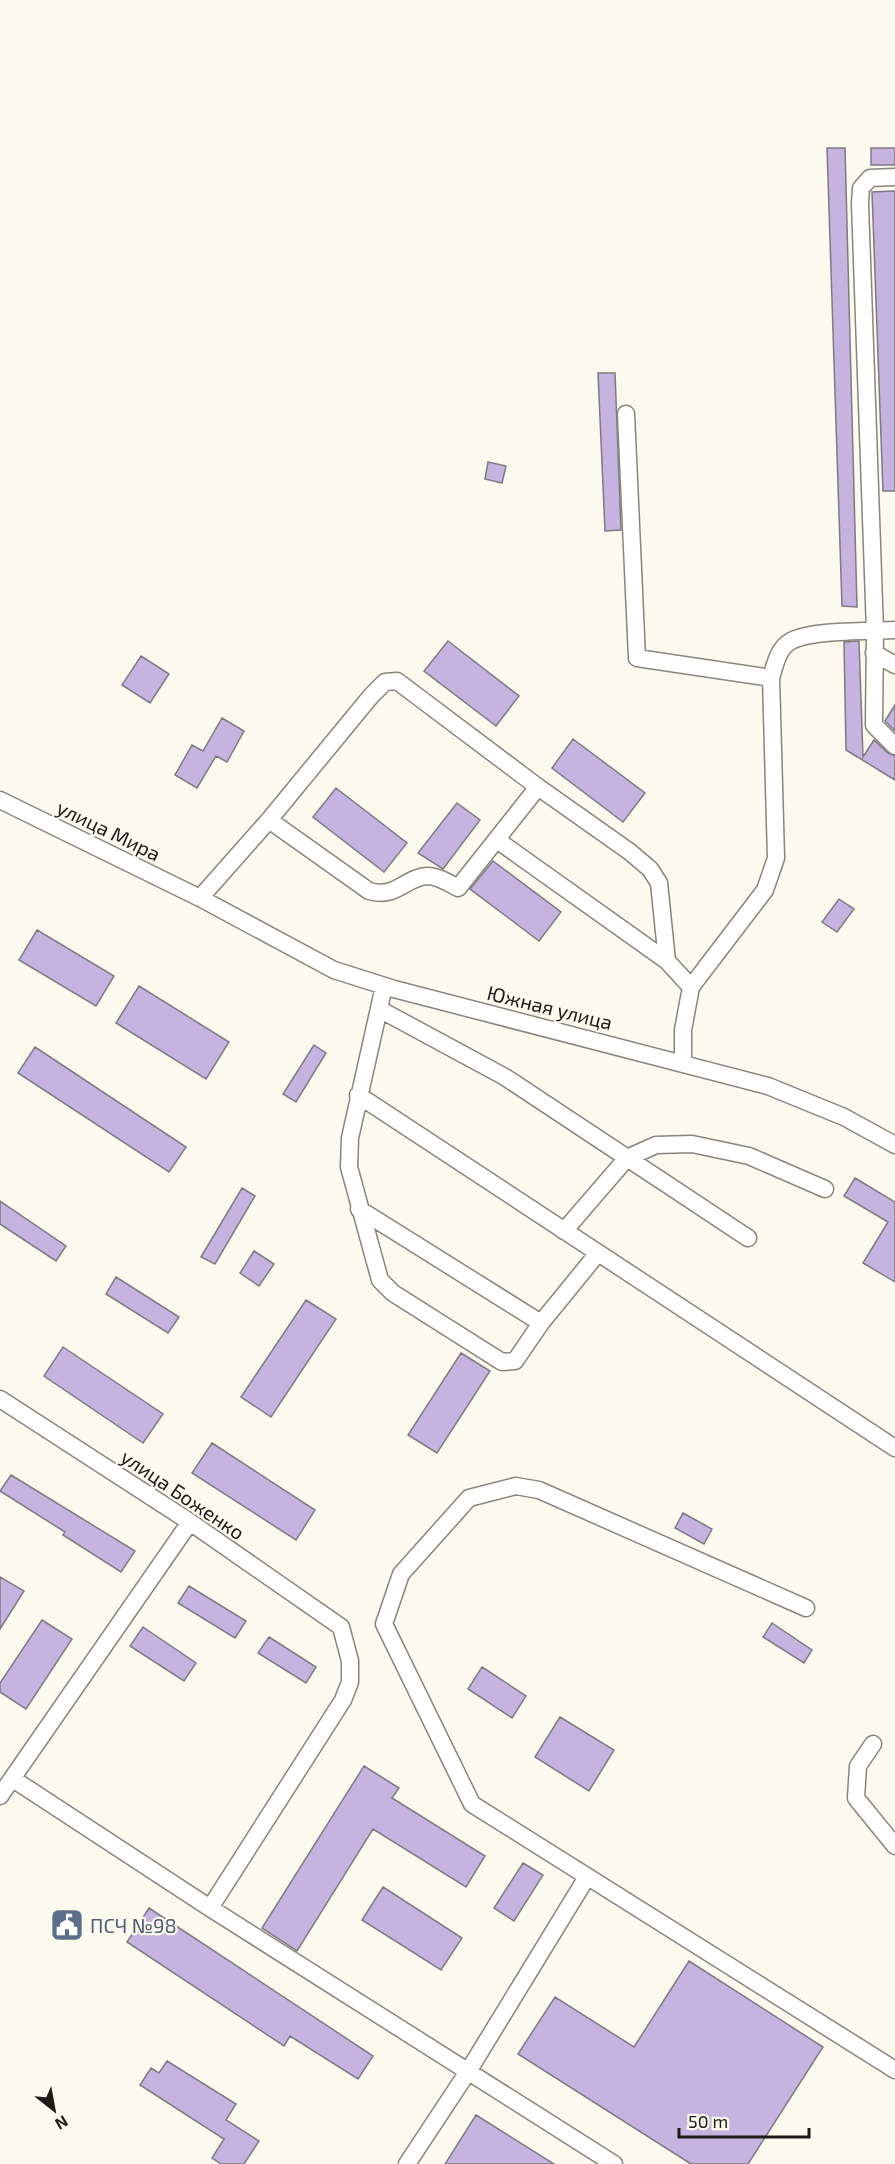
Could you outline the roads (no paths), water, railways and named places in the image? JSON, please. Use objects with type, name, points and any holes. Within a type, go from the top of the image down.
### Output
[{"type":"street","points":[[895,177],[870,178],[861,188],[874,631],[874,725],[895,746]]},
{"type":"street","points":[[626,414],[637,658],[771,678]]},
{"type":"street","points":[[682,1062],[683,1030],[691,987],[765,890],[776,858],[771,678],[778,655],[790,641],[818,634],[895,630]]},
{"type":"street","points":[[874,653],[895,665]]},
{"type":"street","points":[[200,898],[385,682],[397,681],[650,869],[659,883],[667,961]]},
{"type":"street","points":[[269,820],[369,891],[380,894],[397,890],[425,876],[436,877],[459,888],[538,788]]},
{"type":"street","name":"улица Мира","points":[[0,800],[200,898]]},
{"type":"street","points":[[497,840],[667,961],[691,987]]},
{"type":"street","name":"Южная улица","points":[[200,898],[334,970],[384,986],[768,1086],[844,1117],[895,1145]]},
{"type":"street","points":[[384,986],[358,1095],[350,1138],[349,1167],[380,1280],[393,1293],[492,1356],[502,1362],[515,1361],[541,1323],[598,1253]]},
{"type":"street","points":[[379,1009],[505,1077],[748,1238]]},
{"type":"street","points":[[358,1095],[895,1448]]},
{"type":"street","points":[[564,1231],[627,1158],[656,1145],[692,1144],[749,1156],[825,1189]]},
{"type":"street","points":[[359,1209],[541,1323]]},
{"type":"street","name":"улица Боженко","points":[[0,1399],[190,1522],[341,1627],[350,1661],[350,1682],[343,1700],[210,1908]]},
{"type":"street","points":[[806,1608],[540,1490],[516,1486],[469,1498],[402,1574],[384,1624],[472,1804],[895,2070]]},
{"type":"street","points":[[0,1796],[14,1779],[190,1522]]},
{"type":"street","points":[[873,1744],[858,1766],[855,1798],[895,1846]]},
{"type":"street","points":[[14,1779],[210,1908],[614,2164]]},
{"type":"street","points":[[406,2164],[469,2070],[587,1877]]},
{"type":"place","name":"ПСЧ №98","points":[[67,1925]]}]
